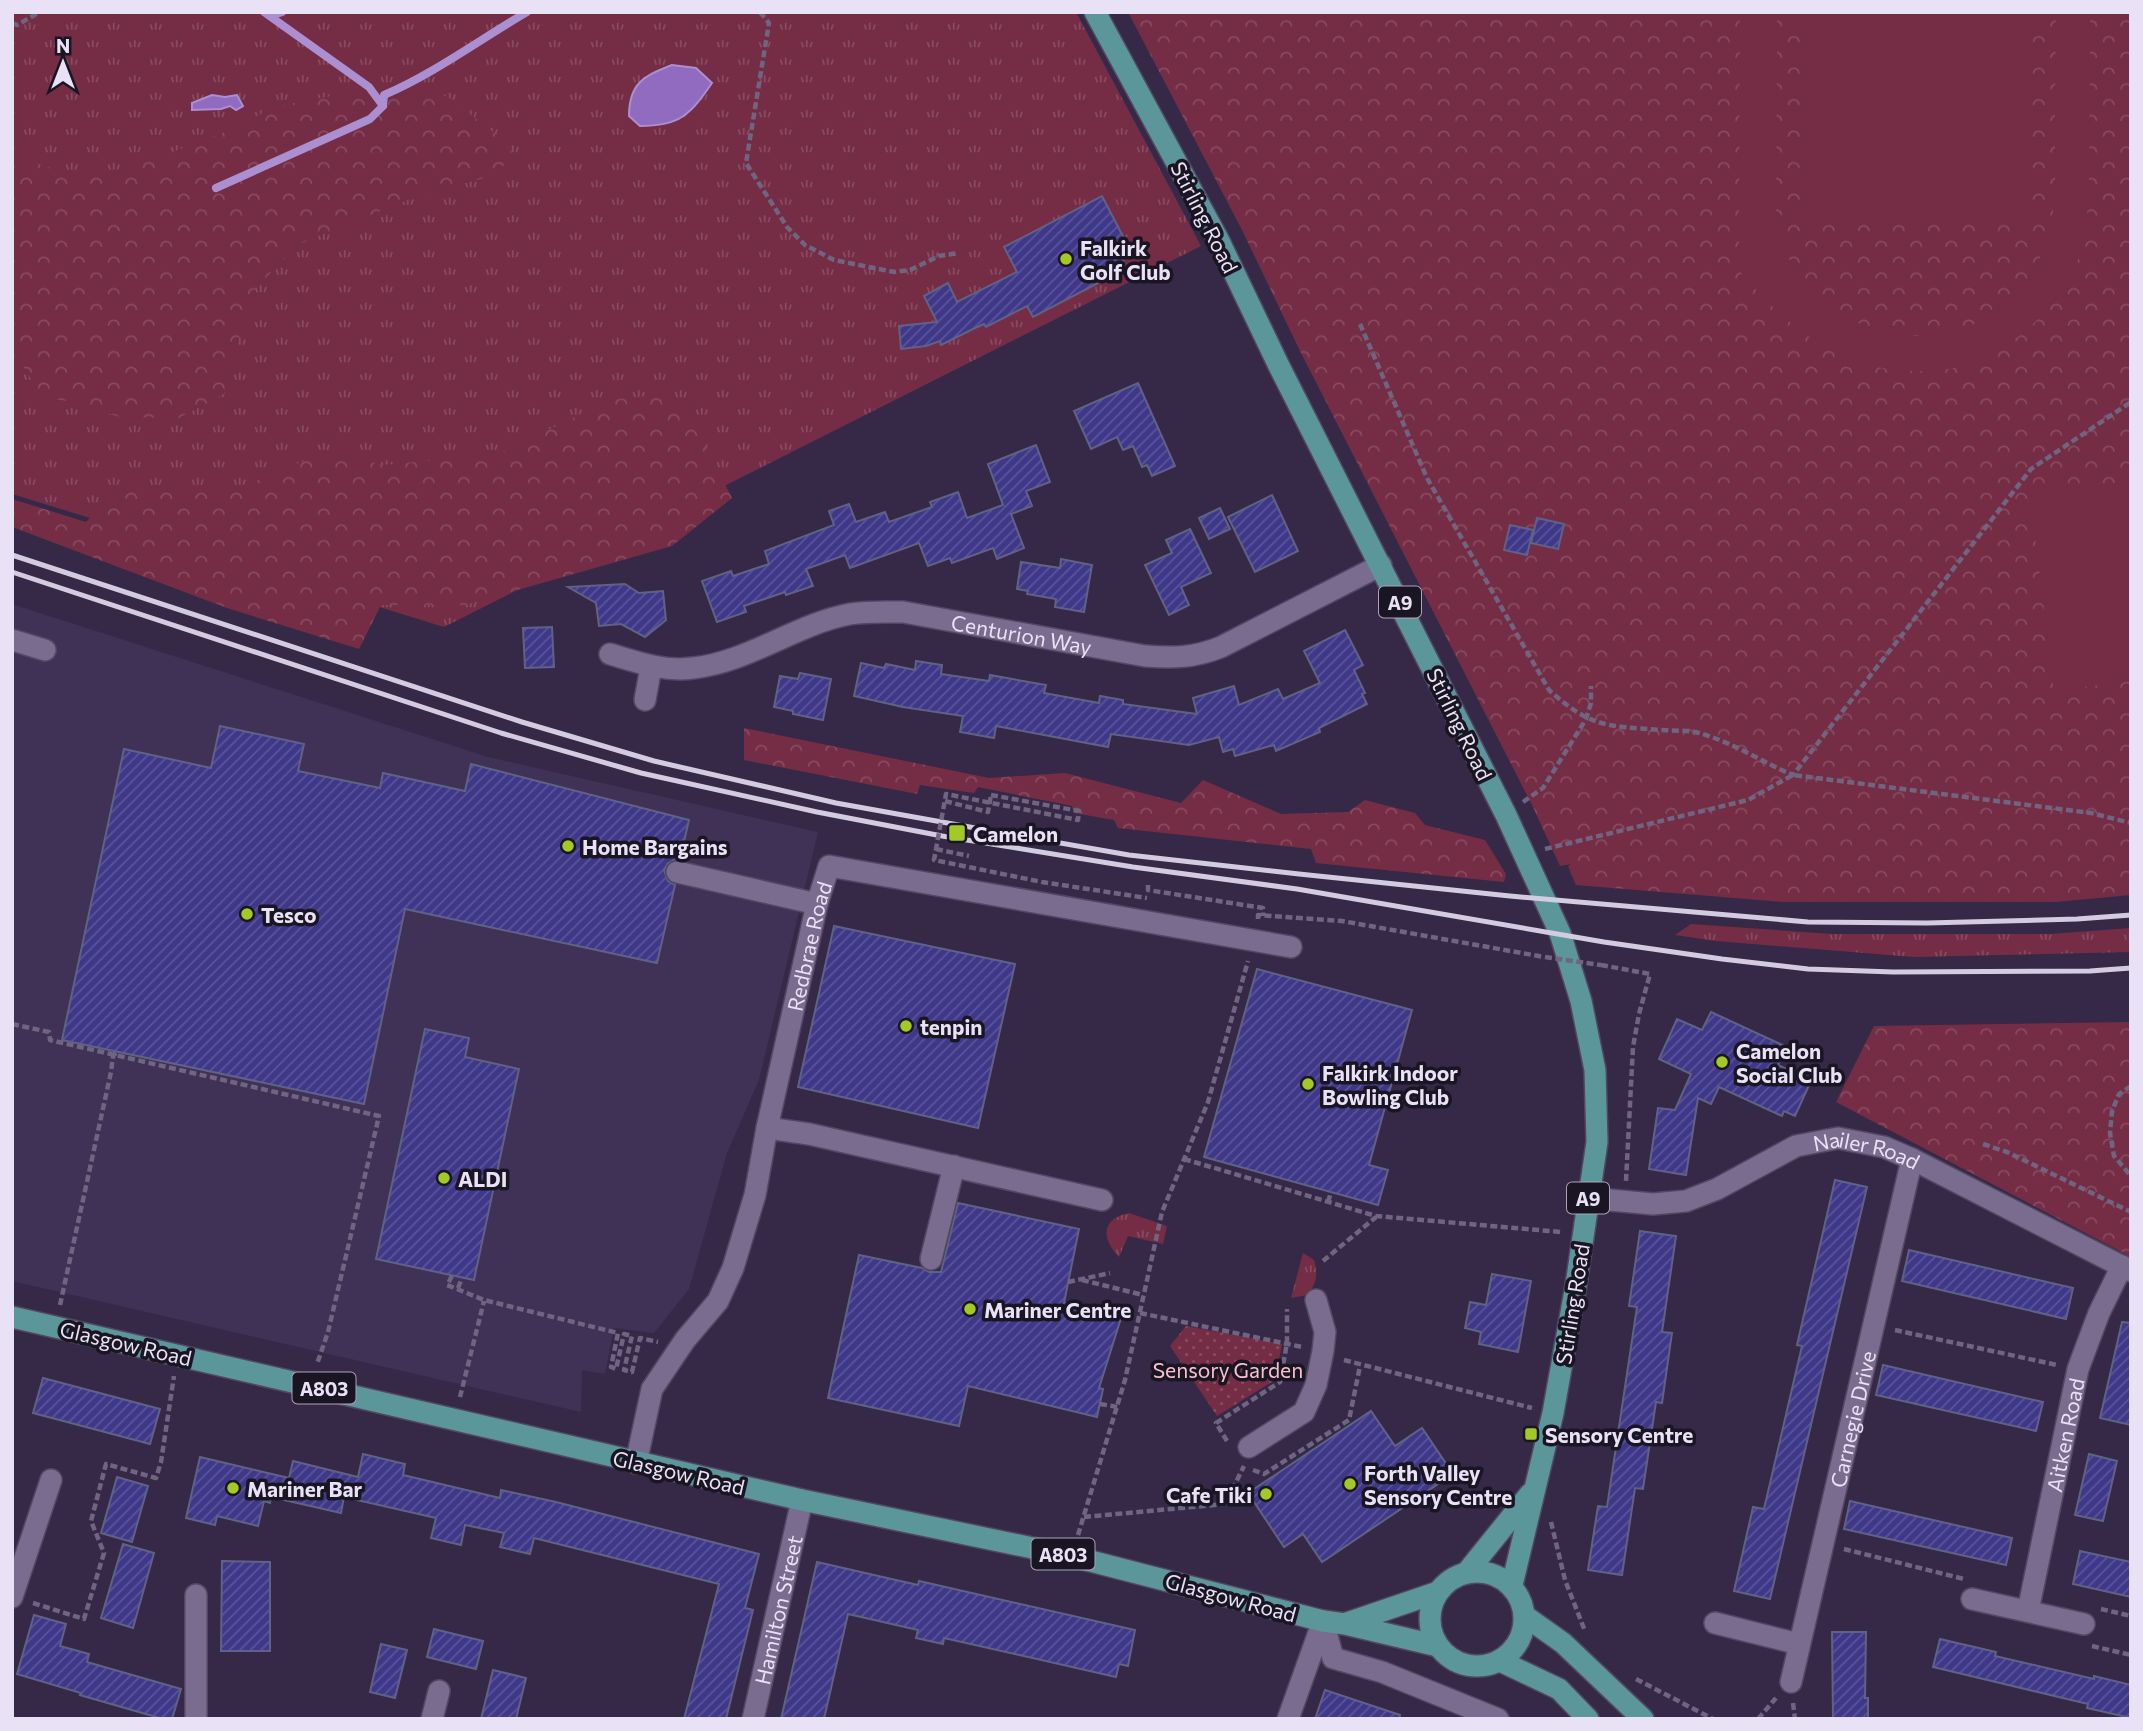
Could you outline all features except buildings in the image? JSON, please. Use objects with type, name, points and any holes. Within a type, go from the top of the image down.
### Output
[{"type":"main road","name":"Stirling Road","points":[[1096,12],[1219,242],[1506,815],[1560,933],[1581,1001],[1595,1070],[1597,1142],[1576,1285],[1553,1413],[1512,1586]]},
{"type":"main road","name":"Glasgow Road","points":[[12,1317],[636,1463],[1071,1556],[1323,1621],[1438,1646]]},
{"type":"main road","name":"Stirling Road","points":[[1467,1572],[1533,1490]]},
{"type":"main road","points":[[1483,1571],[1499,1576],[1512,1586],[1521,1600],[1525,1616],[1524,1629],[1511,1653],[1500,1661],[1487,1665],[1460,1663],[1438,1646],[1432,1633],[1432,1605],[1438,1592],[1450,1579],[1467,1572],[1483,1571]]},
{"type":"main road","name":"Glasgow Road","points":[[1345,1624],[1438,1592]]},
{"type":"main road","points":[[1525,1616],[1563,1643],[1643,1719]]},
{"type":"main road","points":[[1500,1661],[1559,1689],[1588,1719]]},
{"type":"street","name":"Centurion Way","points":[[610,654],[651,667],[693,668],[735,658],[836,618],[874,611],[903,612],[1145,656],[1178,659],[1201,655],[1221,647],[1381,565]]},
{"type":"street","points":[[12,640],[45,650]]},
{"type":"street","points":[[645,701],[651,667]]},
{"type":"street","name":"Redbrae Road","points":[[636,1463],[652,1389],[685,1340],[718,1301],[733,1268],[755,1195],[767,1128],[817,904],[829,866],[1291,947]]},
{"type":"street","points":[[677,872],[817,904]]},
{"type":"street","points":[[767,1128],[808,1134],[1102,1200]]},
{"type":"street","name":"Nailer Road","points":[[1588,1198],[1653,1204],[1686,1201],[1717,1189],[1796,1146],[1838,1138],[1884,1147],[1912,1159],[2127,1269]]},
{"type":"street","name":"Carnegie Drive","points":[[1791,1682],[1912,1159]]},
{"type":"street","points":[[931,1259],[954,1166]]},
{"type":"street","name":"Aitken Road","points":[[2028,1611],[2078,1369],[2099,1313],[2127,1269]]},
{"type":"street","points":[[1249,1447],[1304,1412],[1316,1384],[1323,1353],[1325,1332],[1317,1300]]},
{"type":"street","points":[[12,1596],[51,1480]]},
{"type":"street","name":"Hamilton Street","points":[[753,1719],[802,1500]]},
{"type":"street","points":[[196,1595],[196,1719]]},
{"type":"street","points":[[1972,1599],[2084,1624]]},
{"type":"street","points":[[1288,1719],[1323,1621]]},
{"type":"street","points":[[1323,1621],[1333,1658],[1382,1672],[1498,1719]]},
{"type":"street","points":[[1715,1623],[1799,1644]]},
{"type":"street","points":[[432,1719],[439,1692]]},
{"type":"path","points":[[12,23],[17,25],[40,12]]},
{"type":"path","points":[[760,12],[769,23],[746,163],[786,227],[805,245],[834,260],[894,272],[910,270],[939,256],[959,253]]},
{"type":"path","points":[[1360,324],[1427,478],[1549,690],[1569,708],[1586,719],[1610,726],[1697,733],[1725,742],[1793,775],[2091,813],[2131,823]]},
{"type":"path","points":[[1524,854],[1748,800],[1793,775],[2031,469],[2131,402]]},
{"type":"path","points":[[1506,815],[1543,788],[1586,719],[1591,703],[1591,686]]},
{"type":"path","points":[[944,801],[988,812],[991,795],[1079,811],[1078,820],[946,794],[944,801],[934,860],[1042,882],[1147,898],[1148,888],[1264,908],[1262,916]]},
{"type":"path","points":[[936,849],[969,856]]},
{"type":"path","points":[[1071,1556],[1118,1407],[1162,1212],[1208,1102],[1247,961],[1257,941],[1258,915],[1342,921],[1416,932],[1650,974],[1633,1047],[1625,1203]]},
{"type":"path","points":[[12,1024],[49,1031],[50,1040],[379,1116],[328,1332],[310,1385]]},
{"type":"path","points":[[62,1292],[115,1054]]},
{"type":"path","points":[[2131,1086],[2119,1094],[2112,1111],[2110,1133],[2114,1156],[2131,1176]]},
{"type":"path","points":[[1983,1144],[2007,1152],[2131,1212]]},
{"type":"path","points":[[1184,1159],[1376,1216],[1583,1234]]},
{"type":"path","points":[[1328,1202],[1331,1192]]},
{"type":"path","points":[[1323,1261],[1376,1216]]},
{"type":"path","points":[[1068,1282],[1110,1273]]},
{"type":"path","points":[[452,1276],[447,1285],[484,1300],[618,1333],[611,1367],[616,1369],[624,1334],[632,1336],[624,1370],[632,1372],[640,1338]]},
{"type":"path","points":[[458,1288],[462,1278]]},
{"type":"path","points":[[1083,1280],[1143,1295]]},
{"type":"path","points":[[455,1419],[484,1300]]},
{"type":"path","points":[[1873,1325],[2078,1369]]},
{"type":"path","points":[[12,1596],[84,1619],[104,1553],[91,1521],[106,1464],[156,1478],[161,1462],[177,1354]]},
{"type":"path","points":[[1100,1404],[1118,1407]]},
{"type":"path","points":[[1084,1517],[1225,1504],[1244,1466],[1249,1447]]},
{"type":"path","points":[[1548,1513],[1565,1580],[1584,1629],[1592,1639]]},
{"type":"path","points":[[1822,1544],[1975,1582],[1972,1599]]},
{"type":"path","points":[[2084,1624],[2080,1643],[2131,1655]]},
{"type":"path","points":[[1628,1675],[1713,1719]]},
{"type":"shaded area","points":[[672,65],[696,68],[712,83],[690,111],[675,121],[640,126],[629,116],[635,88],[646,77]]},
{"type":"shaded area","points":[[212,95],[237,95],[243,106],[236,110],[230,106],[192,110],[192,103]]},
{"type":"shaded area","points":[[12,604],[488,757],[818,832],[759,1080],[727,1153],[689,1289],[654,1333],[614,1328],[605,1374],[582,1370],[581,1412],[12,1281]]},
{"type":"green space","name":"Falkirk Golf Club","points":[[12,12],[1076,12],[1201,246],[444,627],[12,494]]},
{"type":"green space","points":[[1128,12],[2131,12],[2131,895],[2055,902],[1783,902],[1576,885],[1568,866],[1571,864],[1560,866],[1532,805],[1300,351],[1242,230]]},
{"type":"green space","points":[[1740,12],[1777,12],[1776,216],[1780,236],[1792,263],[1804,281],[1831,307],[1861,324],[1894,334],[1928,336],[1961,329],[1992,314],[2018,291],[2039,260],[2053,215],[2056,12],[2090,12],[2089,182],[2081,250],[2072,273],[2050,306],[2019,336],[1979,360],[1950,369],[1917,371],[1868,365],[1838,354],[1806,335],[1763,297],[1739,270]]},
{"type":"green space","points":[[1802,12],[2027,12],[2028,221],[1803,222]]},
{"type":"green space","points":[[407,88],[448,97],[497,135],[514,154],[495,175],[415,197],[299,244],[251,293],[224,394],[179,418],[120,417],[42,397],[22,364],[12,357],[12,142],[16,156],[62,172],[128,169],[222,133],[277,106],[337,95]]},
{"type":"green space","points":[[672,393],[710,455],[732,498],[672,546],[465,605],[381,605],[359,649],[227,608],[12,527],[12,499],[86,522],[116,488],[239,490],[276,471],[333,451],[382,465],[496,455],[610,400]]},
{"type":"green space","points":[[2131,481],[2131,681],[2054,691],[2030,494]]},
{"type":"green space","points":[[744,728],[989,778],[1065,773],[1181,803],[1203,780],[1281,814],[1348,812],[1365,800],[1415,813],[1425,825],[1485,840],[1506,874],[1504,882],[1316,863],[1311,849],[1118,828],[1114,820],[1074,813],[1072,806],[978,787],[974,793],[920,785],[917,794],[744,760]]},
{"type":"green space","points":[[1691,924],[1833,934],[2050,934],[2131,928],[2131,952],[1914,957],[1716,941],[1675,935]]},
{"type":"green space","points":[[2131,1022],[2131,1257],[1836,1102],[1874,1026]]},
{"type":"green space","points":[[1129,1213],[1167,1226],[1163,1244],[1128,1236],[1119,1257],[1109,1243],[1107,1230],[1113,1220]]},
{"type":"green space","points":[[1303,1253],[1314,1260],[1316,1279],[1307,1295],[1291,1298]]},
{"type":"green space","name":"Sensory Garden","points":[[1186,1326],[1282,1344],[1275,1380],[1217,1416],[1170,1346]]},
{"type":"waterway","points":[[264,12],[369,87],[383,106],[384,95],[439,66],[527,12]]},
{"type":"waterway","points":[[271,16],[282,12]]},
{"type":"waterway","points":[[216,188],[370,119],[383,106]]},
{"type":"railway","points":[[12,555],[522,722],[654,761],[836,803],[1129,855],[1510,896],[1808,922],[1927,923],[2131,915]]},
{"type":"railway","points":[[12,572],[501,733],[641,773],[817,812],[942,836],[1133,867],[1297,889],[1604,942],[1808,969],[1893,972],[2090,971],[2131,968]]},
{"type":"place","name":"Falkirk Golf Club","points":[[1066,259]]},
{"type":"place","name":"Camelon","points":[[957,833]]},
{"type":"place","name":"Home Bargains","points":[[568,846]]},
{"type":"place","name":"Tesco","points":[[247,914]]},
{"type":"place","name":"tenpin","points":[[906,1026]]},
{"type":"place","name":"Camelon Social Club","points":[[1722,1062]]},
{"type":"place","name":"Falkirk Indoor Bowling Club","points":[[1308,1084]]},
{"type":"place","name":"ALDI","points":[[444,1178]]},
{"type":"place","name":"Mariner Centre","points":[[970,1309]]},
{"type":"place","name":"Sensory Centre","points":[[1531,1434]]},
{"type":"place","name":"Forth Valley Sensory Centre","points":[[1350,1484]]},
{"type":"place","name":"Mariner Bar","points":[[233,1488]]},
{"type":"place","name":"Cafe Tiki","points":[[1266,1494]]}]
